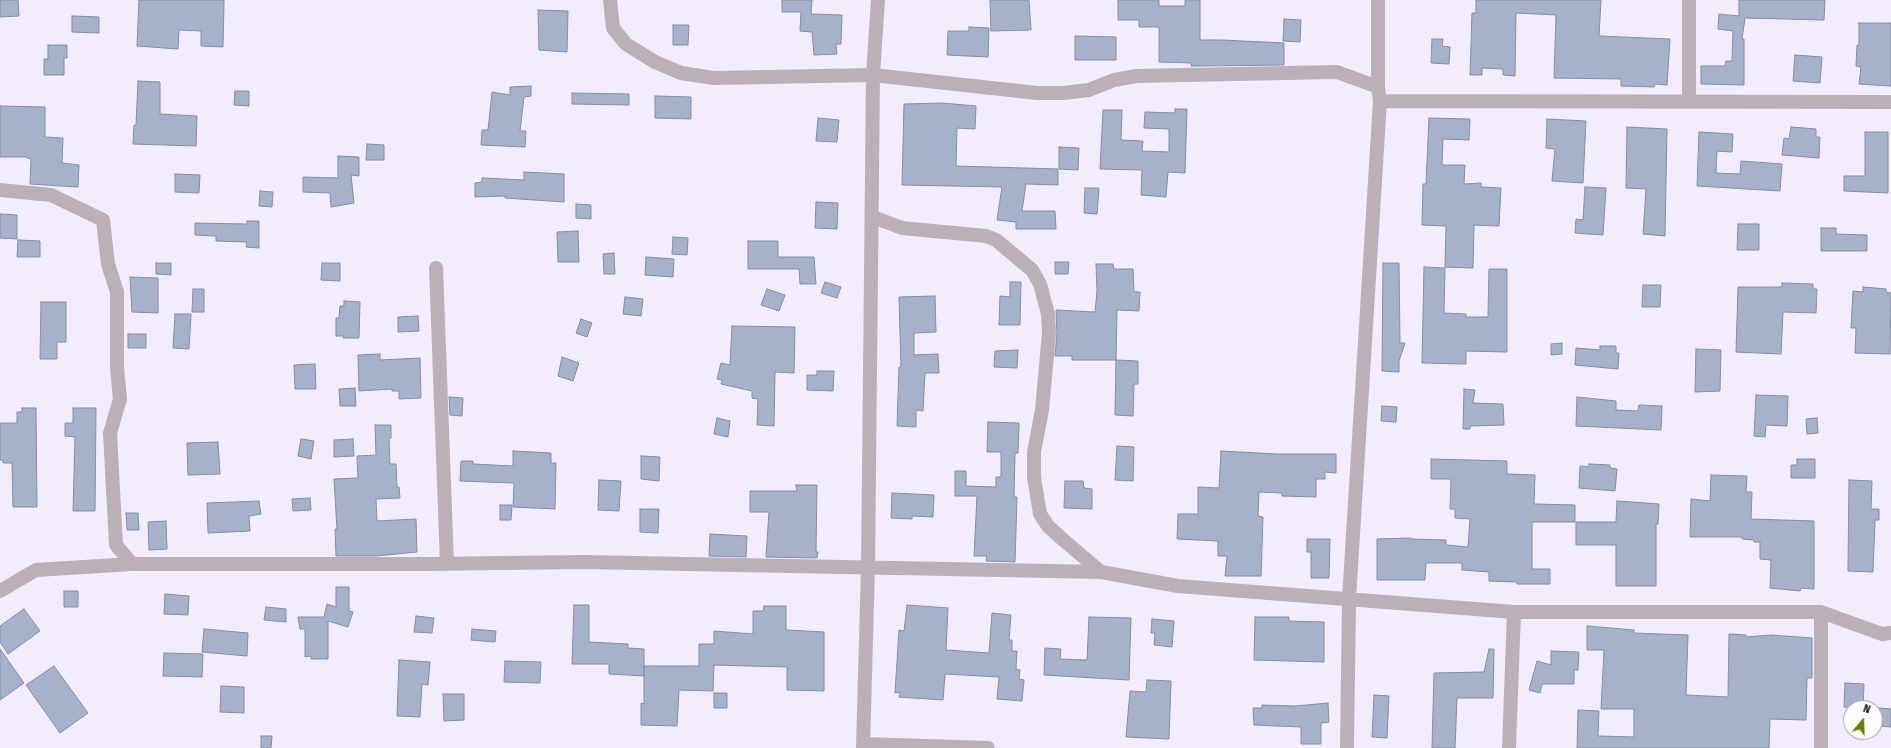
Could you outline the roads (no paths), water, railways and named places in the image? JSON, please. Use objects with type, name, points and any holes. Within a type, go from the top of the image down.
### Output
[{"type":"street","points":[[610,0],[613,28],[626,44],[655,62],[681,73],[714,78],[873,75],[1037,93],[1064,93],[1089,90],[1114,80],[1136,76],[1337,72],[1378,87]]},
{"type":"street","points":[[878,0],[873,75],[873,217],[868,568],[863,746],[988,748]]},
{"type":"street","points":[[1348,748],[1349,599],[1380,101],[1378,87],[1378,0]]},
{"type":"street","points":[[1689,0],[1689,102]]},
{"type":"street","points":[[1380,101],[1891,102]]},
{"type":"street","points":[[0,190],[52,195],[103,220],[108,264],[116,292],[120,399],[110,433],[116,545],[132,564]]},
{"type":"street","points":[[873,217],[902,228],[986,236],[996,240],[1032,270],[1040,284],[1048,314],[1049,333],[1042,410],[1034,452],[1034,477],[1040,514],[1048,526],[1101,572]]},
{"type":"street","points":[[436,268],[447,564]]},
{"type":"street","points":[[0,591],[36,570],[132,564],[447,564],[584,562],[1101,572],[1178,586],[1514,612],[1821,612],[1882,634],[1891,633]]},
{"type":"street","points":[[1509,748],[1514,612]]},
{"type":"street","points":[[1821,612],[1821,748]]}]
